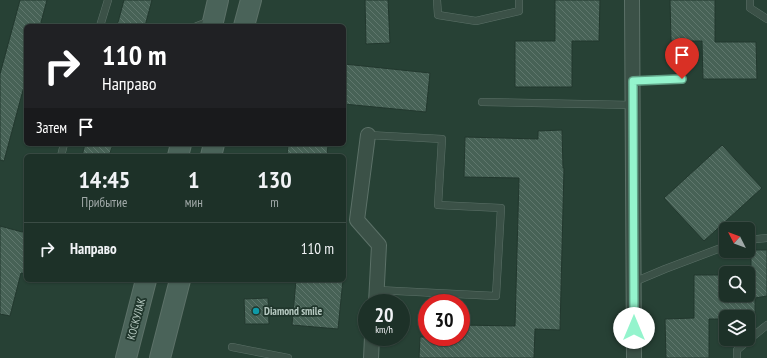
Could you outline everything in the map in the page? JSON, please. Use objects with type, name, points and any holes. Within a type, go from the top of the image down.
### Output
[{"type":"street","points":[[207,24],[218,0]]},
{"type":"street","points":[[245,24],[251,0]]},
{"type":"street","points":[[632,0],[634,358]]},
{"type":"street","points":[[368,135],[357,220],[379,245],[376,294]]},
{"type":"street","name":"КОСКУЛАК","points":[[126,358],[145,282]]},
{"type":"street","points":[[160,358],[179,282]]},
{"type":"street","points":[[370,358],[371,346]]},
{"type":"lane","points":[[101,24],[108,0]]},
{"type":"lane","points":[[437,0],[438,15],[476,21],[519,11],[519,0]]},
{"type":"lane","points":[[750,0],[750,8],[767,19]]},
{"type":"lane","points":[[633,81],[682,79]]},
{"type":"lane","points":[[482,102],[633,105]]},
{"type":"lane","points":[[368,135],[442,139],[438,205],[501,208],[496,296],[410,296]]},
{"type":"lane","points":[[755,239],[767,238]]},
{"type":"lane","points":[[634,282],[719,249]]},
{"type":"lane","points":[[737,358],[737,350],[767,326]]},
{"type":"lane","points":[[232,347],[288,358]]},
{"type":"building","points":[[20,0],[47,0],[41,24],[24,24],[24,86],[4,161],[0,160],[0,74]]},
{"type":"building","points":[[124,0],[152,0],[146,24],[118,24]]},
{"type":"building","points":[[365,0],[388,0],[390,43],[366,44]]},
{"type":"building","points":[[555,0],[600,0],[599,41],[572,41],[572,87],[515,87],[515,41],[555,41]]},
{"type":"building","points":[[670,0],[715,0],[715,42],[756,42],[757,79],[703,79],[702,41],[671,41]]},
{"type":"building","points":[[346,64],[430,73],[426,112],[346,104]]},
{"type":"building","points":[[562,130],[564,168],[560,330],[535,329],[534,358],[419,358],[420,346],[470,346],[470,325],[515,326],[519,178],[464,177],[465,137],[538,139],[538,131]]},
{"type":"building","points":[[722,145],[762,188],[725,222],[719,222],[719,227],[704,241],[664,198]]},
{"type":"building","points":[[84,146],[112,146],[110,154],[82,154]]},
{"type":"building","points":[[288,146],[328,146],[327,154],[287,154]]},
{"type":"building","points":[[0,226],[24,232],[24,274],[21,273],[10,316],[0,314]]},
{"type":"building","points":[[755,250],[767,250],[767,296],[755,298],[755,266],[751,266],[751,258],[755,258]]},
{"type":"building","points":[[694,275],[719,275],[719,302],[755,302],[755,310],[719,310],[719,319],[709,319],[709,358],[666,358],[665,319],[694,318]]},
{"type":"building","points":[[296,282],[343,282],[338,329],[292,325]]},
{"type":"building","name":"Diamond smile","points":[[268,298],[269,324],[245,324],[244,299]]},
{"type":"place","name":"Diamond smile","points":[[256,311]]},
{"type":"route","points":[[634,328],[633,81],[682,79]]}]
